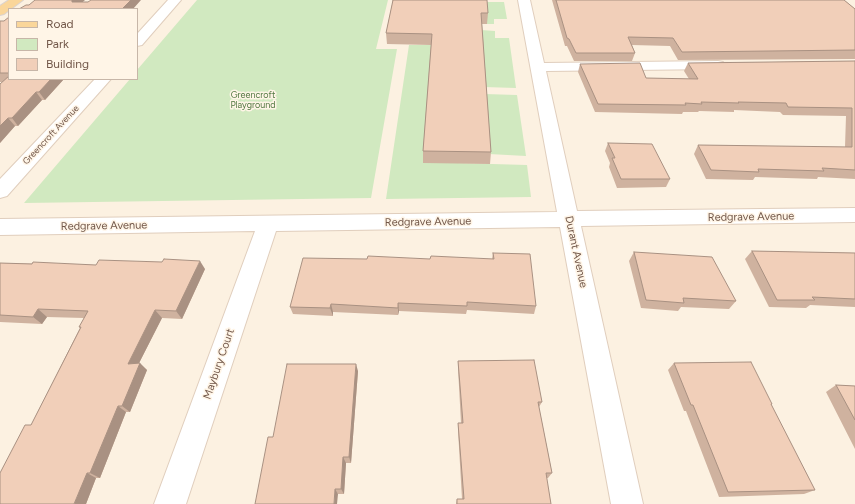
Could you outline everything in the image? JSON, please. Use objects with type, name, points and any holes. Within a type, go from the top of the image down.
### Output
[{"type":"main road","points":[[0,11],[17,0]]},
{"type":"street","points":[[138,41],[175,0]]},
{"type":"street","name":"Durant Avenue","points":[[524,0],[627,504]]},
{"type":"street","points":[[538,67],[730,65]]},
{"type":"street","name":"Greencroft Avenue","points":[[0,191],[102,80]]},
{"type":"street","name":"Redgrave Avenue","points":[[0,227],[855,215]]},
{"type":"street","name":"Maybury Court","points":[[170,504],[268,224]]},
{"type":"green space","name":"Greencroft Playground","points":[[197,0],[388,0],[376,49],[397,49],[371,198],[24,203],[129,80],[138,80],[138,69]]},
{"type":"green space","points":[[485,2],[504,2],[507,19],[494,19],[494,24],[487,24]]},
{"type":"green space","points":[[481,30],[495,31],[495,38],[509,38],[516,88],[484,87]]},
{"type":"green space","points":[[409,45],[432,45],[423,162],[527,165],[531,197],[386,199]]},
{"type":"green space","points":[[485,94],[517,95],[526,156],[489,154]]},
{"type":"building","points":[[35,0],[72,0],[72,2],[88,2],[91,0],[131,0],[123,8],[21,8],[29,5]]},
{"type":"building","points":[[393,0],[487,0],[488,13],[481,13],[491,152],[423,151],[432,34],[386,33]]},
{"type":"building","points":[[556,0],[844,0],[855,9],[855,50],[682,52],[673,38],[628,37],[635,53],[576,53],[569,39],[567,38]]},
{"type":"building","points":[[8,18],[8,73],[0,73],[0,21],[4,21]]},
{"type":"building","points":[[855,61],[855,170],[822,168],[824,171],[758,169],[759,172],[711,170],[698,145],[852,147],[852,108],[788,107],[786,103],[738,102],[739,103],[685,103],[686,105],[598,104],[580,64],[640,63],[646,78],[698,79],[688,63]]},
{"type":"building","points":[[8,77],[8,80],[50,80],[39,92],[36,92],[12,118],[8,118],[0,126],[0,84]]},
{"type":"building","points":[[608,143],[652,144],[670,179],[621,179],[612,158],[615,158]]},
{"type":"building","points":[[752,251],[855,253],[855,299],[812,297],[815,300],[777,300]]},
{"type":"building","points":[[634,252],[712,257],[736,301],[683,298],[684,303],[646,300]]},
{"type":"building","points":[[493,253],[530,254],[536,306],[467,302],[467,306],[398,303],[398,308],[331,304],[330,308],[290,307],[303,258],[367,259],[368,256],[430,259],[431,256],[494,259]]},
{"type":"building","points":[[164,259],[200,261],[176,311],[155,310],[128,364],[140,363],[122,406],[118,406],[90,473],[87,473],[74,504],[0,504],[0,473],[25,425],[31,425],[88,311],[38,309],[33,317],[0,315],[0,263],[32,264],[33,262],[96,265],[99,260],[162,262]]},
{"type":"building","points":[[534,360],[542,402],[538,402],[552,473],[546,473],[551,504],[457,504],[457,499],[464,499],[458,423],[463,423],[458,361]]},
{"type":"building","points":[[751,362],[815,490],[728,492],[693,405],[691,405],[674,363]]},
{"type":"building","points":[[287,364],[356,364],[349,457],[343,457],[341,489],[335,489],[334,504],[255,504],[268,437],[273,437]]},
{"type":"building","points":[[836,385],[855,386],[855,420]]}]
